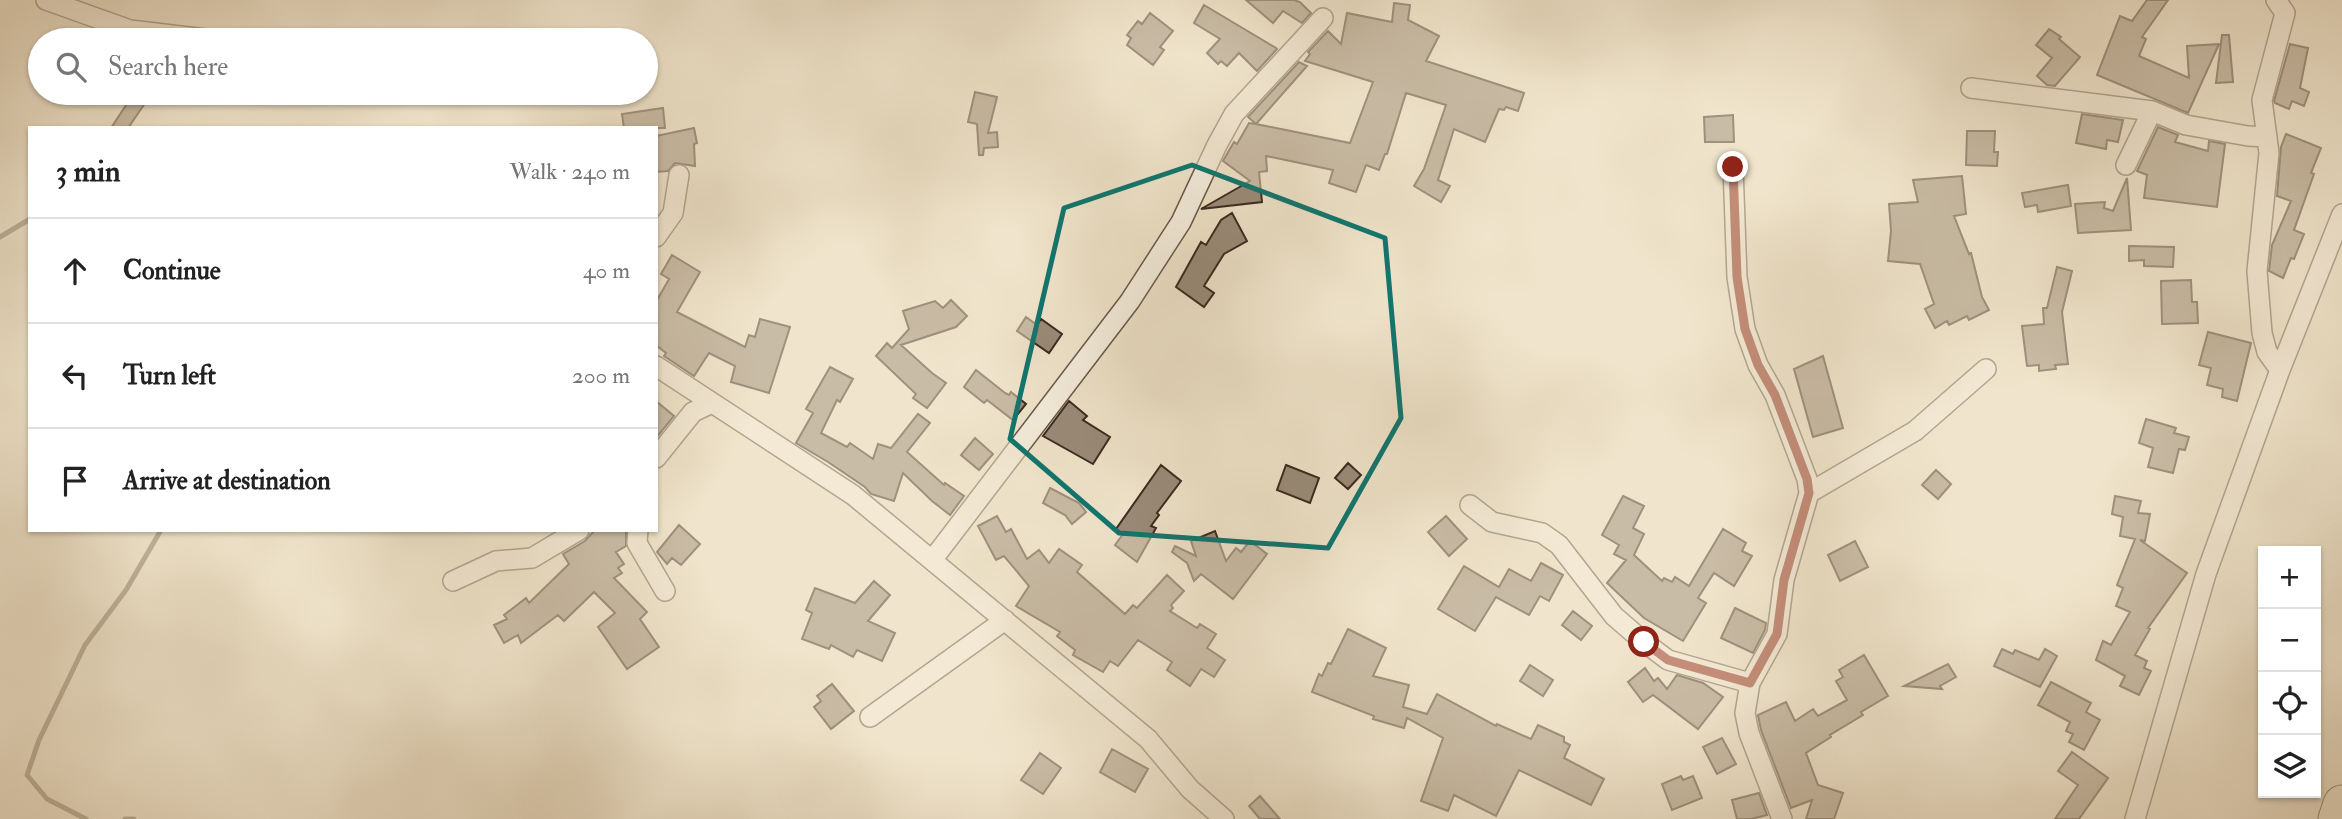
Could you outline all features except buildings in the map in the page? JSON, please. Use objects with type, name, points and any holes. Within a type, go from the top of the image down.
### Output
[{"type":"highway","points":[[2337,819],[2342,804]]},
{"type":"street","points":[[46,0],[124,28]]},
{"type":"street","points":[[2276,0],[2285,13],[2262,100],[2269,153],[2257,271],[2262,333],[2267,352],[2280,370]]},
{"type":"street","points":[[933,559],[1130,301],[1181,222],[1234,114],[1323,18]]},
{"type":"street","points":[[1971,88],[2152,111],[2186,125],[2267,137]]},
{"type":"street","points":[[2126,165],[2152,111]]},
{"type":"street","points":[[1733,167],[1737,277],[1745,329],[1758,365],[1775,395],[1807,479],[1809,493],[1784,580],[1777,634],[1750,683],[1745,713],[1749,733],[1782,819]]},
{"type":"street","points":[[658,234],[673,214],[679,175]]},
{"type":"street","points":[[2135,819],[2207,574],[2280,370],[2342,214]]},
{"type":"street","points":[[658,367],[853,495],[1148,739],[1190,789],[1224,819]]},
{"type":"street","points":[[1809,493],[1915,431],[1986,369]]},
{"type":"street","points":[[658,455],[692,412],[712,403]]},
{"type":"street","points":[[1470,505],[1492,522],[1542,533],[1559,545],[1614,616],[1668,660],[1750,683]]},
{"type":"street","points":[[453,582],[496,561],[532,558],[576,532]]},
{"type":"street","points":[[638,532],[638,543],[665,591]]},
{"type":"street","points":[[870,717],[1005,621]]},
{"type":"highlighted area","points":[[1192,165],[1385,238],[1401,418],[1328,548],[1119,533],[1010,439],[1064,208]]},
{"type":"waterway","points":[[0,237],[28,220]]},
{"type":"waterway","points":[[86,819],[47,799],[27,775],[39,740],[85,645],[126,590],[160,532]]},
{"type":"waterway","points":[[125,819],[134,819]]},
{"type":"route","points":[[1644,642],[1668,660],[1750,683],[1777,634],[1784,580],[1809,493],[1807,479],[1775,395],[1758,365],[1745,329],[1737,277],[1733,167]]}]
